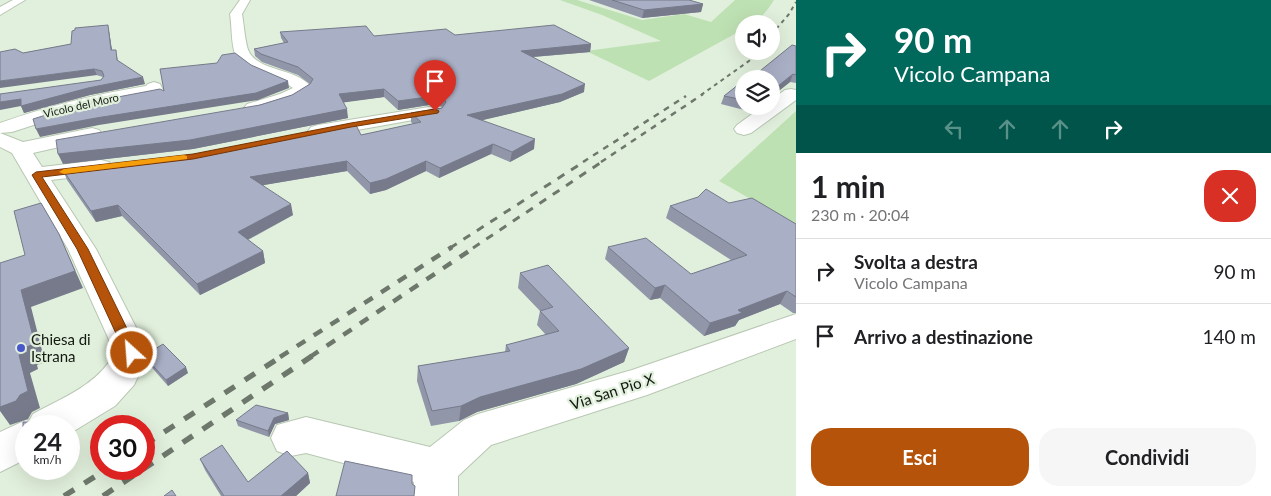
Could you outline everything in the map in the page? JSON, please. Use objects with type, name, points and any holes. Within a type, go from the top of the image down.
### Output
[{"type":"street","points":[[0,12],[20,0]]},
{"type":"street","points":[[232,112],[261,107],[286,98],[304,88],[292,79],[252,64],[242,53],[236,14],[245,0]]},
{"type":"street","name":"Vicolo del Moro","points":[[5,134],[41,114],[104,98],[155,90],[154,87]]},
{"type":"street","points":[[744,129],[794,94]]},
{"type":"street","points":[[298,136],[435,111]]},
{"type":"street","points":[[5,134],[109,131]]},
{"type":"street","points":[[5,134],[36,175],[82,249],[132,353],[121,375],[102,395],[66,415]]},
{"type":"street","points":[[36,175],[124,165]]},
{"type":"street","name":"Via San Pio X","points":[[436,482],[478,432],[634,384],[793,330]]},
{"type":"street","points":[[291,438],[306,435],[436,482]]},
{"type":"street","points":[[0,453],[15,444]]},
{"type":"green space","points":[[560,0],[577,0],[642,20],[684,14],[711,22],[735,0],[774,0],[762,15],[735,15],[735,34],[649,81],[586,51],[661,41],[602,15]]},
{"type":"green space","points":[[796,111],[796,225],[719,181]]},
{"type":"building","points":[[612,0],[689,0],[703,4],[644,10]]},
{"type":"building","points":[[108,25],[111,50],[116,50],[117,60],[143,77],[88,88],[21,106],[21,99],[0,102],[0,94],[101,80],[104,76],[102,71],[94,69],[0,81],[0,52],[15,49],[23,53],[71,44],[72,31],[75,28]]},
{"type":"building","points":[[554,25],[591,44],[521,51],[585,84],[562,94],[467,115],[535,139],[512,152],[493,144],[440,168],[426,161],[386,179],[370,183],[347,161],[250,177],[291,204],[238,232],[263,251],[197,284],[118,205],[91,211],[63,170],[191,155],[355,123],[361,135],[421,122],[411,113],[442,108],[446,102],[443,97],[435,96],[398,101],[384,89],[339,94],[347,109],[190,140],[58,154],[56,140],[260,105],[292,95],[310,84],[313,79],[298,67],[261,54],[254,49],[288,42],[280,32],[366,26],[374,36],[446,29],[455,35]]},
{"type":"building","points":[[792,45],[796,46],[796,75],[793,74],[780,84],[780,70],[761,70],[773,60],[780,60],[780,55]]},
{"type":"building","points":[[235,53],[251,65],[288,81],[256,93],[36,129],[33,119],[81,104],[160,89],[164,91],[160,69],[217,63],[222,55]]},
{"type":"building","points":[[735,87],[735,98],[724,96]]},
{"type":"building","points":[[706,189],[729,203],[752,198],[796,224],[796,297],[787,291],[738,310],[742,313],[710,323],[665,285],[655,288],[608,247],[646,238],[691,274],[747,255],[670,206],[698,197]]},
{"type":"building","points":[[41,203],[59,234],[75,271],[21,290],[35,344],[26,347],[28,352],[19,355],[28,391],[20,395],[16,401],[0,407],[0,263],[25,255],[14,211]]},
{"type":"building","points":[[548,265],[629,348],[581,369],[480,397],[461,406],[432,411],[418,366],[510,351],[506,345],[559,331],[540,311],[553,307],[520,273]]},
{"type":"building","points":[[163,344],[186,367],[166,380],[144,356]]},
{"type":"building","points":[[256,405],[288,413],[274,418],[268,431],[236,420]]},
{"type":"building","points":[[222,445],[248,482],[287,451],[308,473],[281,496],[224,496],[200,459]]},
{"type":"building","points":[[345,461],[412,475],[412,484],[415,486],[414,496],[336,496]]},
{"type":"building","points":[[172,490],[176,496],[164,496]]},
{"type":"railway","points":[[780,24],[796,2]]},
{"type":"railway","points":[[701,95],[750,60]]},
{"type":"railway","points":[[601,162],[703,94]]},
{"type":"railway","points":[[583,162],[686,96]]},
{"type":"railway","points":[[450,248],[585,161]]},
{"type":"railway","points":[[473,248],[603,161]]},
{"type":"railway","points":[[280,357],[452,247]]},
{"type":"railway","points":[[310,357],[475,247]]},
{"type":"railway","points":[[155,438],[282,356]]},
{"type":"railway","points":[[103,496],[312,356]]},
{"type":"railway","points":[[64,496],[90,480]]},
{"type":"slow traffic","points":[[64,172],[184,158]]},
{"type":"place","name":"Chiesa di Istrana","points":[[21,348]]},
{"type":"route","points":[[132,353],[82,249],[36,175],[193,157],[324,130],[435,111]]}]
